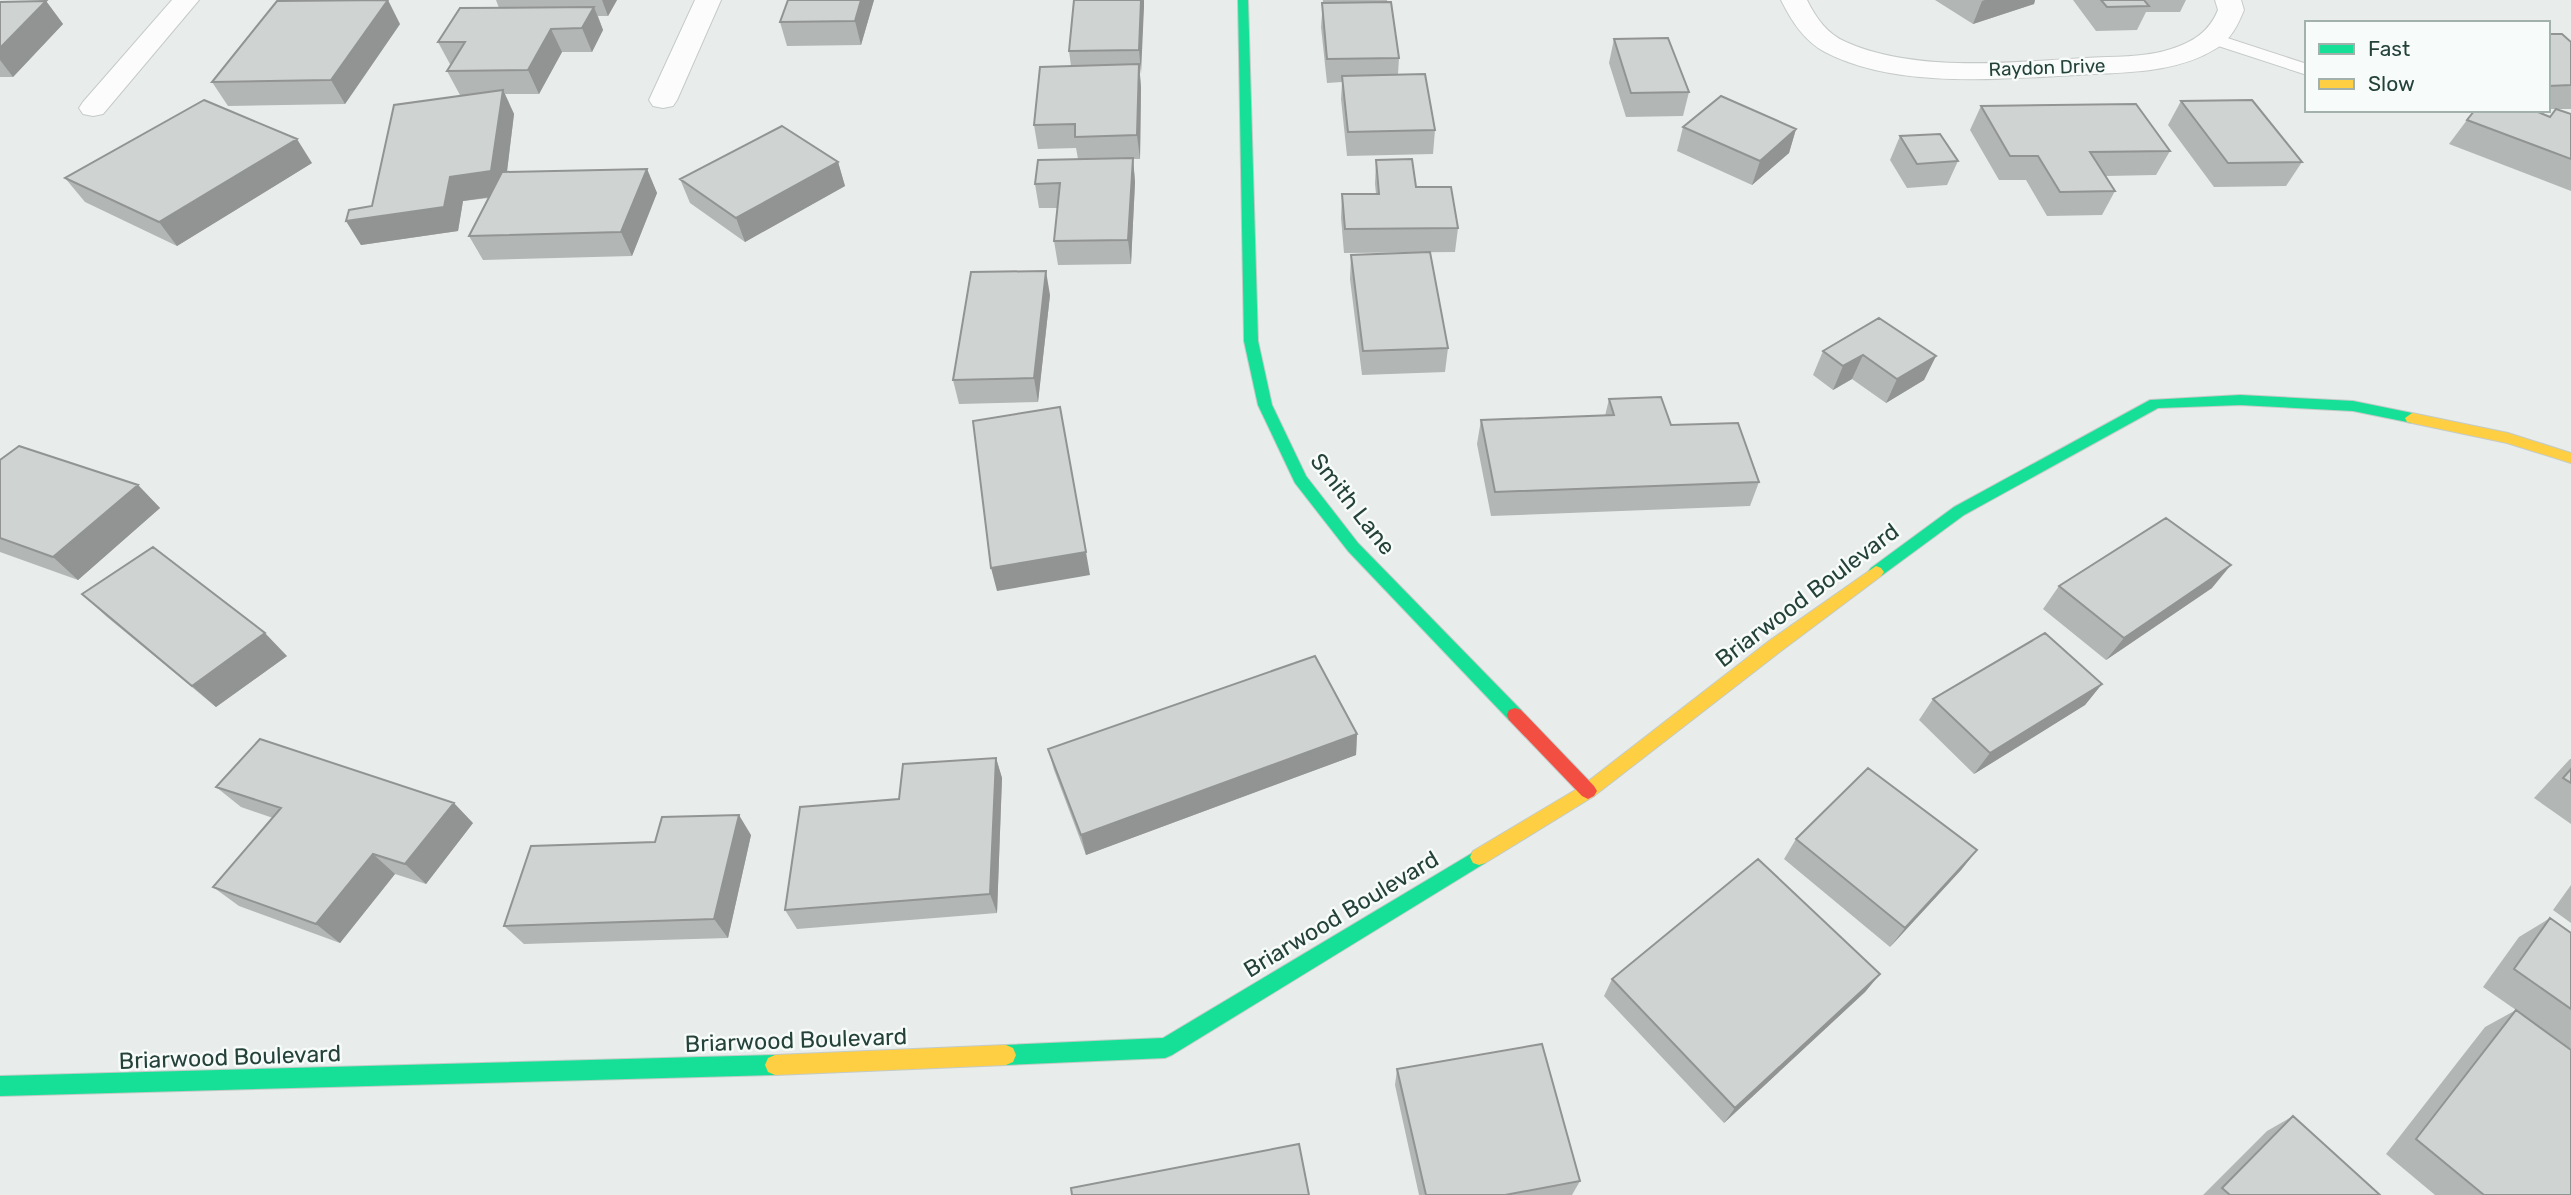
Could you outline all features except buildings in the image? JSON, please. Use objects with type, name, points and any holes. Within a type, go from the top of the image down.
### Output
[{"type":"street","points":[[93,108],[186,0]]},
{"type":"street","points":[[663,100],[708,0]]},
{"type":"street","name":"Smith Lane","points":[[1243,0],[1251,341],[1265,405],[1300,479],[1353,547],[1588,791]]},
{"type":"street","name":"Raydon Drive","points":[[1794,0],[1812,31],[1834,47],[1856,56],[1886,63],[1954,69],[2018,70],[2138,63],[2191,52],[2213,38]]},
{"type":"street","points":[[2213,38],[2223,32],[2231,10],[2228,0]]},
{"type":"street","name":"Briarwood Boulevard","points":[[0,1086],[764,1065],[1165,1048],[1588,791],[1775,646],[1959,511],[2155,403],[2240,400],[2353,406],[2508,438],[2571,458]]},
{"type":"lane","points":[[2213,38],[2305,69]]},
{"type":"traffic: fast","points":[[1243,0],[1251,341],[1265,405],[1300,479],[1353,547],[1515,715]]},
{"type":"traffic: fast","points":[[1876,572],[1959,511],[2155,403],[2240,400],[2353,406],[2412,418]]},
{"type":"traffic: fast","points":[[1006,1055],[1165,1048],[1479,857]]},
{"type":"traffic: fast","points":[[0,1086],[775,1065]]},
{"type":"traffic: slow","points":[[2412,418],[2508,438],[2571,458]]},
{"type":"traffic: slow","points":[[1479,857],[1588,791],[1775,646],[1876,572]]},
{"type":"traffic: slow","points":[[775,1065],[1006,1055]]},
{"type":"traffic: jam","points":[[1515,715],[1588,791]]}]
